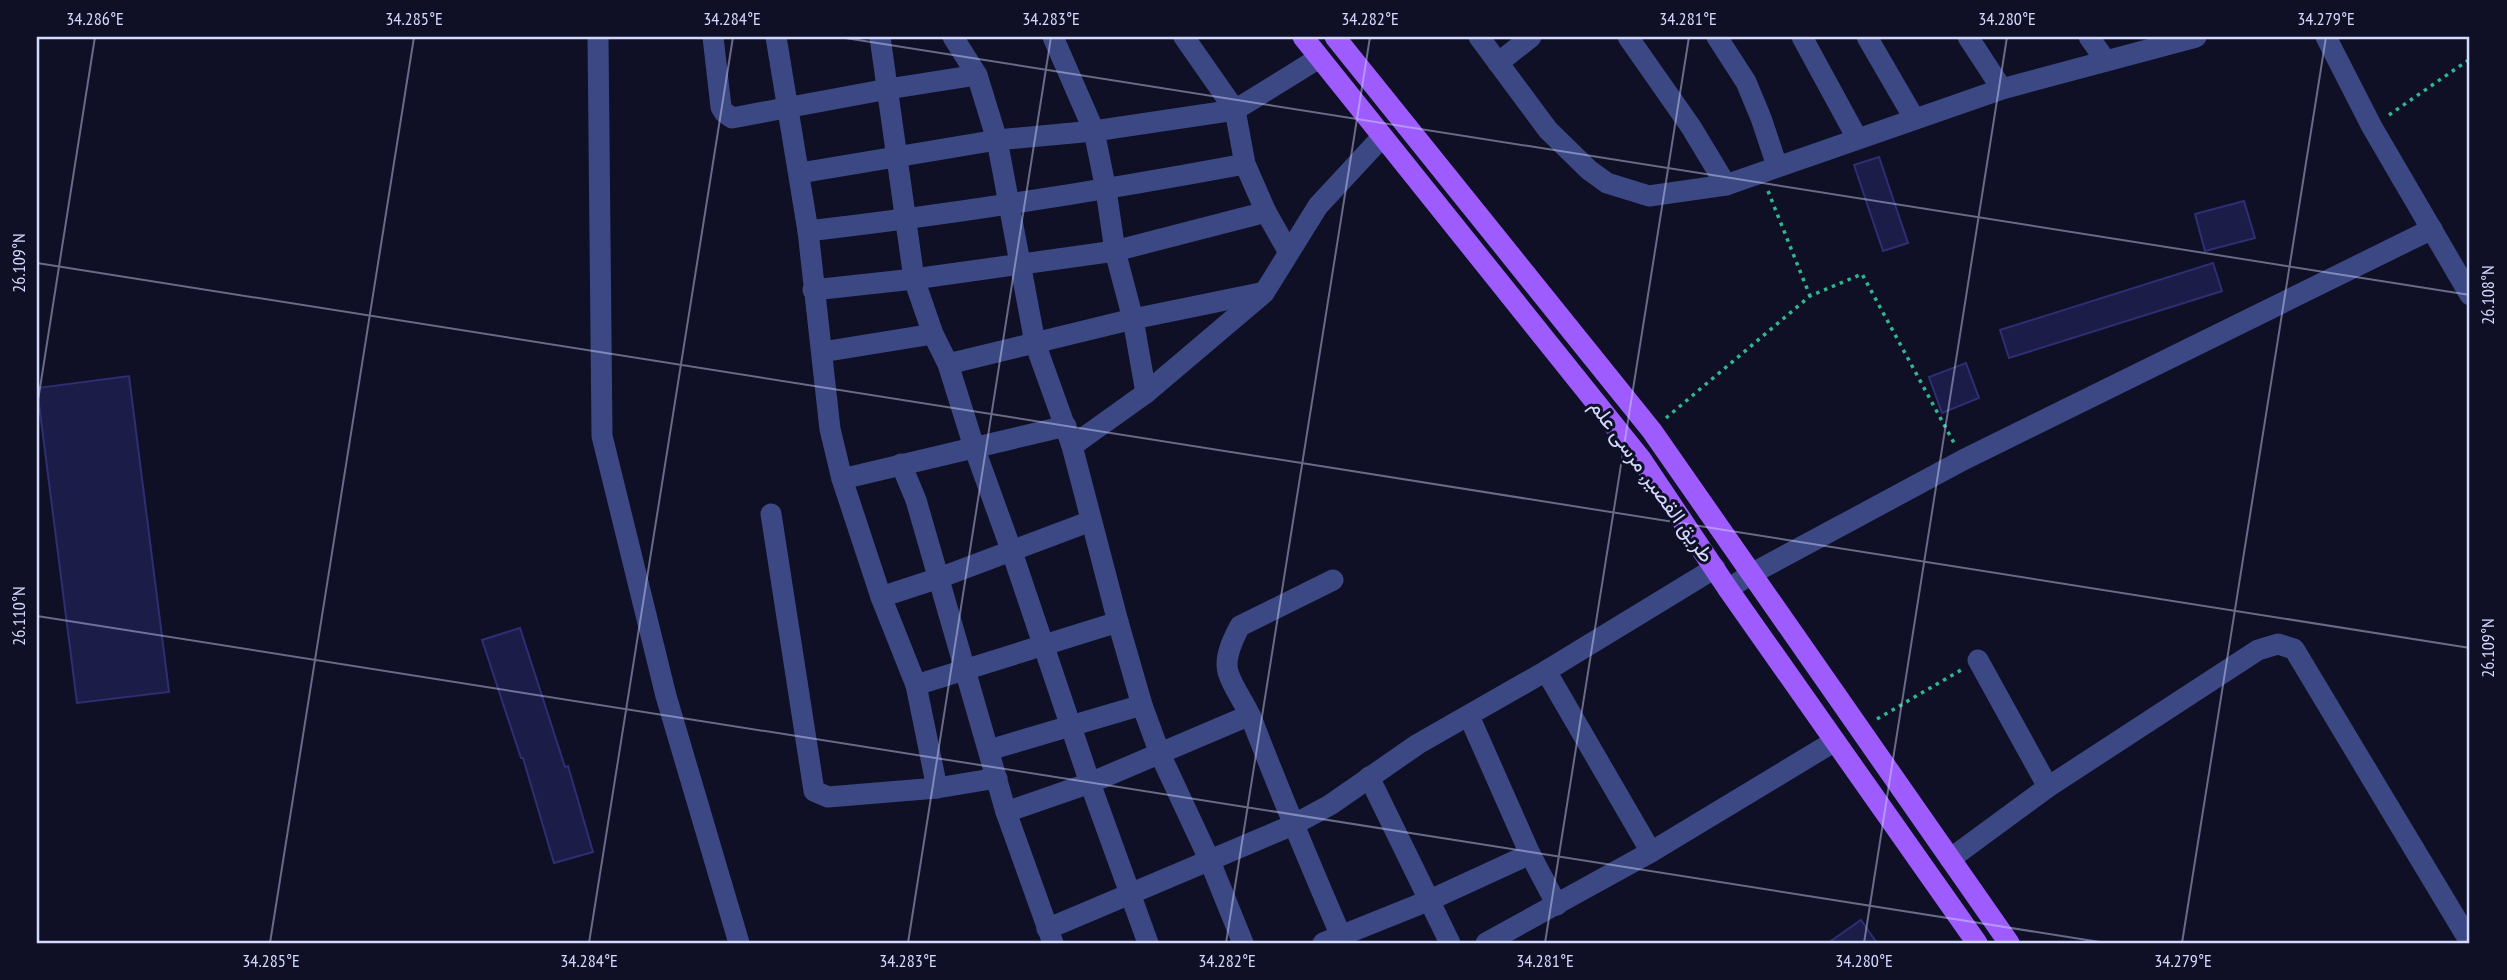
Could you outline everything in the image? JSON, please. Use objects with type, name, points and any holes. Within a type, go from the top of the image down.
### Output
[{"type":"main road","name":"طريق القصير, مرسى علم","points":[[1303,37],[1641,459],[1728,589],[1977,943]]},
{"type":"main road","name":"طريق القصير, مرسى علم","points":[[1335,37],[1652,430],[2009,943]]},
{"type":"street","points":[[598,37],[603,436],[666,696],[739,943]]},
{"type":"street","points":[[713,37],[721,107],[727,116],[732,118],[977,75]]},
{"type":"street","points":[[776,37],[808,231],[830,429],[842,480],[881,597],[916,685],[937,789]]},
{"type":"street","points":[[880,37],[914,279],[933,334],[948,363],[974,447],[1070,726],[1148,943]]},
{"type":"street","points":[[953,37],[977,75],[997,140],[1018,264],[1035,343],[1069,436],[1142,705],[1160,754],[1209,859],[1243,943]]},
{"type":"street","points":[[1184,37],[1235,110],[1245,164],[1266,212],[1288,251]]},
{"type":"street","points":[[1479,37],[1548,130],[1589,170],[1607,183],[1649,196],[1726,185],[2002,89],[2195,37]]},
{"type":"street","points":[[1498,63],[1531,37]]},
{"type":"street","points":[[1628,37],[1691,127],[1726,185]]},
{"type":"street","points":[[1717,37],[1746,82],[1762,118],[1769,168]]},
{"type":"street","points":[[1802,37],[1857,138]]},
{"type":"street","points":[[1867,37],[1914,118]]},
{"type":"street","points":[[1968,37],[2002,89]]},
{"type":"street","points":[[2089,37],[2106,61]]},
{"type":"street","points":[[2326,37],[2372,127],[2470,295]]},
{"type":"street","points":[[1061,40],[1094,131],[1115,251],[1133,319],[1146,393]]},
{"type":"street","points":[[800,173],[997,140],[1094,131],[1235,110],[1319,58]]},
{"type":"street","points":[[842,480],[974,447],[1069,436],[1146,393],[1264,293],[1318,206],[1381,137]]},
{"type":"street","points":[[808,231],[1106,190],[1245,164]]},
{"type":"street","points":[[813,289],[914,279],[1115,251],[1266,212]]},
{"type":"street","points":[[1728,589],[1752,573],[1963,460],[2432,229]]},
{"type":"street","points":[[948,363],[1133,319],[1264,293]]},
{"type":"street","points":[[822,352],[933,334]]},
{"type":"street","points":[[901,464],[916,500],[1006,812],[1050,936],[1129,894],[1293,825],[1330,805],[1418,744],[1546,671],[1715,568]]},
{"type":"street","points":[[771,514],[814,790],[828,797],[937,789],[997,778]]},
{"type":"street","points":[[881,597],[1091,521]]},
{"type":"street","points":[[1333,580],[1240,626],[1227,661],[1228,672],[1251,715],[1336,941],[1530,854]]},
{"type":"street","points":[[916,685],[1118,622]]},
{"type":"street","points":[[1950,859],[2048,787],[2258,650],[2278,644],[2294,649],[2470,942]]},
{"type":"street","points":[[1978,660],[2048,787]]},
{"type":"street","points":[[1546,671],[1651,852]]},
{"type":"street","points":[[989,750],[1142,705]]},
{"type":"street","points":[[1006,812],[1090,783],[1251,715]]},
{"type":"street","points":[[1469,716],[1530,854],[1557,905]]},
{"type":"street","points":[[1486,943],[1651,852],[1835,741]]},
{"type":"street","points":[[1369,778],[1450,943]]},
{"type":"path","points":[[2372,127],[2470,59]]},
{"type":"path","points":[[1769,168],[1810,296]]},
{"type":"path","points":[[1652,430],[1810,296],[1862,274],[1963,460]]},
{"type":"path","points":[[1860,729],[1978,660]]},
{"type":"building","points":[[1879,157],[1908,243],[1883,251],[1854,165]]},
{"type":"building","points":[[2244,201],[2255,238],[2205,251],[2195,214]]},
{"type":"building","points":[[2213,263],[2222,291],[2009,358],[2000,330]]},
{"type":"building","points":[[1966,363],[1979,398],[1942,413],[1929,377]]},
{"type":"building","points":[[129,376],[169,692],[77,703],[37,388]]},
{"type":"building","points":[[520,628],[565,767],[568,766],[593,852],[554,863],[523,758],[482,640]]},
{"type":"building","points":[[1861,920],[1877,943],[1828,943]]}]
